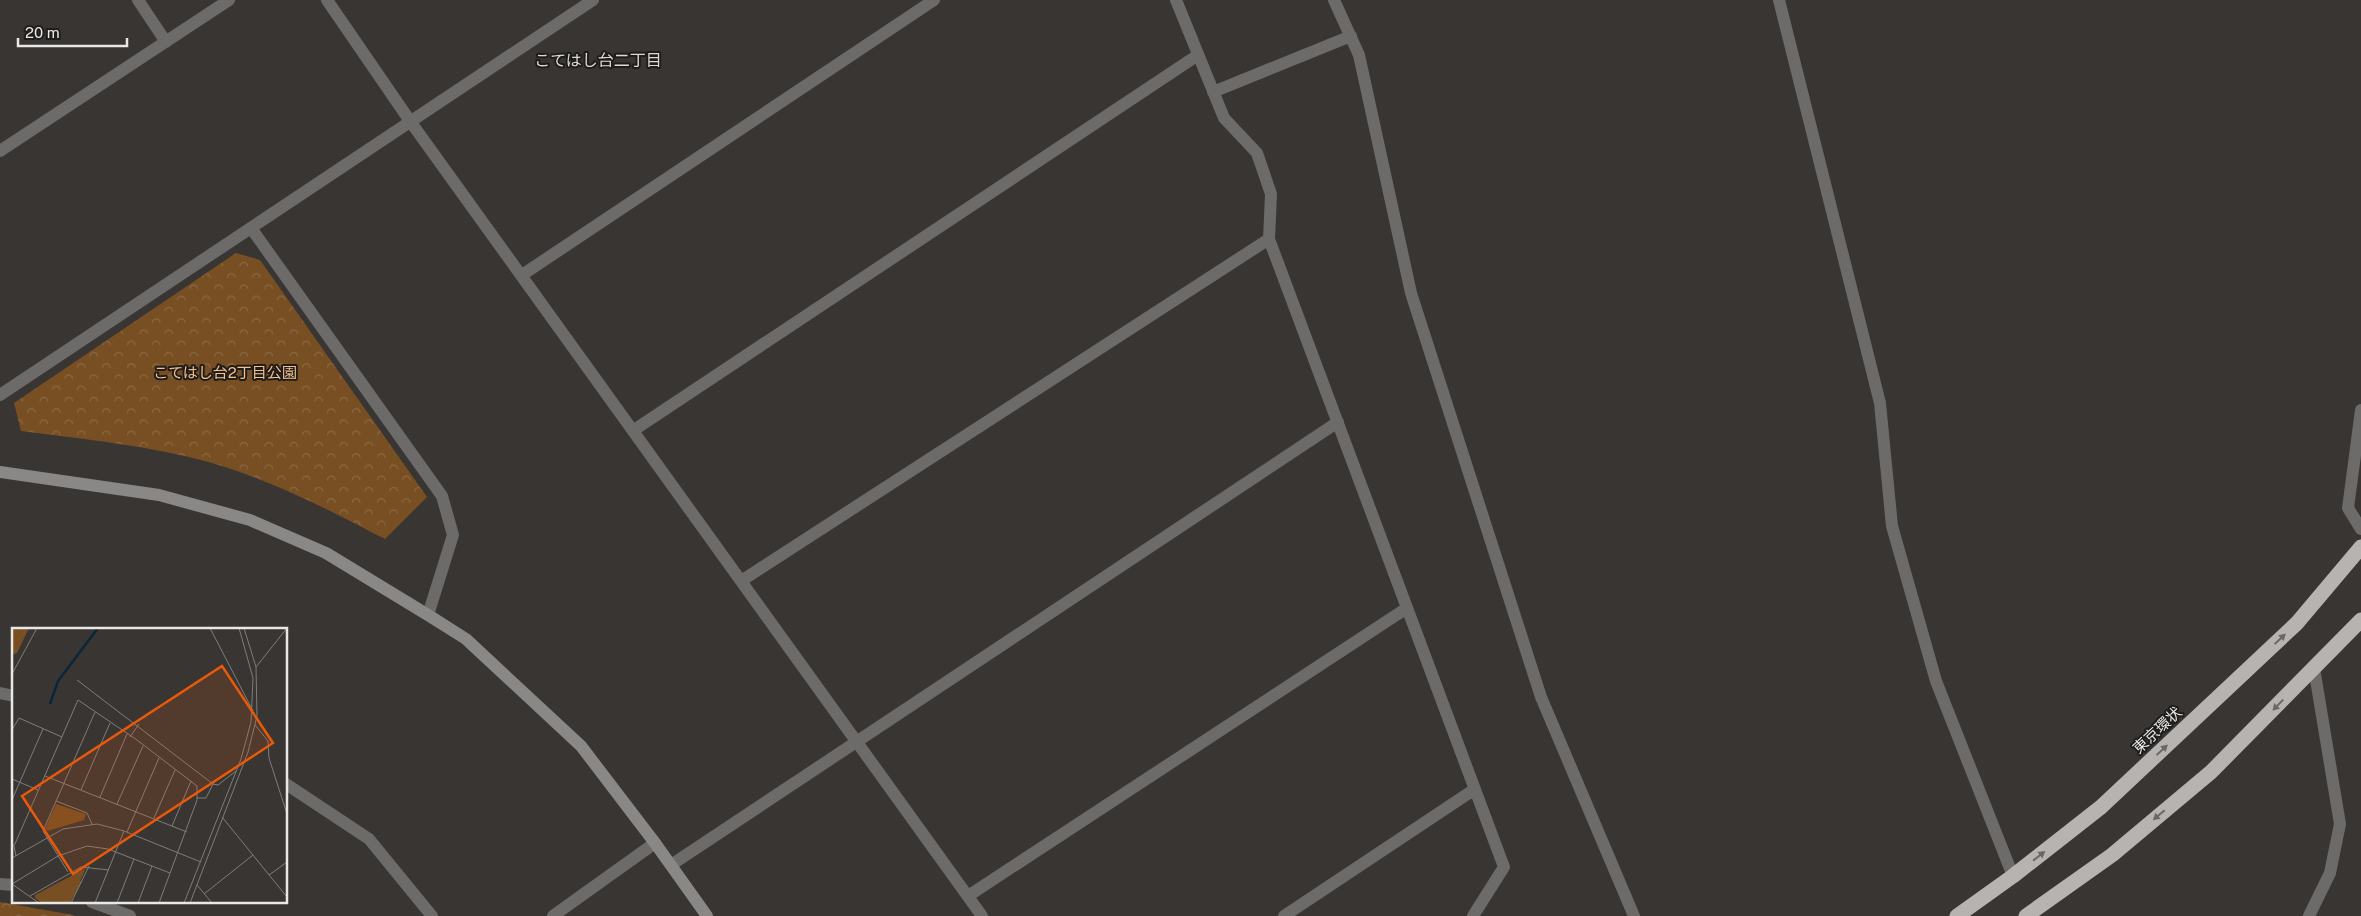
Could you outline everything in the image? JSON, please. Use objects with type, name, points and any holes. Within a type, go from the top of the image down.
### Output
[{"type":"highway","name":"東京環状","points":[[1957,916],[2013,876],[2101,807],[2297,623],[2361,547]]},
{"type":"highway","points":[[2026,916],[2112,855],[2212,772],[2361,620]]},
{"type":"street","points":[[138,0],[166,42]]},
{"type":"street","points":[[0,152],[229,0]]},
{"type":"street","points":[[327,0],[410,120],[982,916]]},
{"type":"street","points":[[0,395],[410,120],[593,0]]},
{"type":"street","points":[[522,275],[934,0]]},
{"type":"street","points":[[1176,0],[1224,118],[1257,153],[1271,194],[1269,239],[1504,867],[1472,916]]},
{"type":"street","points":[[1334,0],[1359,54],[1411,293],[1538,688],[1634,916]]},
{"type":"street","points":[[1778,0],[1880,403],[1892,526],[1936,680],[2013,876]]},
{"type":"street","points":[[1213,92],[1350,36]]},
{"type":"street","points":[[634,430],[1198,55]]},
{"type":"street","points":[[251,228],[442,496],[453,535],[428,615]]},
{"type":"street","points":[[741,581],[1269,239]]},
{"type":"street","points":[[2361,410],[2348,508],[2361,529]]},
{"type":"street","points":[[670,865],[1338,422]]},
{"type":"street","points":[[0,472],[159,495],[250,520],[326,553],[428,615],[466,639],[580,746],[655,842],[707,916]]},
{"type":"street","points":[[968,896],[1407,608]]},
{"type":"street","points":[[2309,916],[2330,873],[2340,824],[2314,668]]},
{"type":"street","points":[[288,785],[369,839],[432,916]]},
{"type":"street","points":[[1284,916],[1475,789]]},
{"type":"street","points":[[552,916],[655,842]]},
{"type":"street","points":[[97,904],[130,916]]},
{"type":"green space","name":"こてはし台2丁目公園","points":[[236,253],[260,260],[427,497],[385,539],[279,487],[212,463],[166,452],[21,431],[14,403]]},
{"type":"green space","points":[[0,902],[73,915],[75,916],[0,916]]},
{"type":"district","name":"こてはし台二丁目","points":[[598,60]]}]
